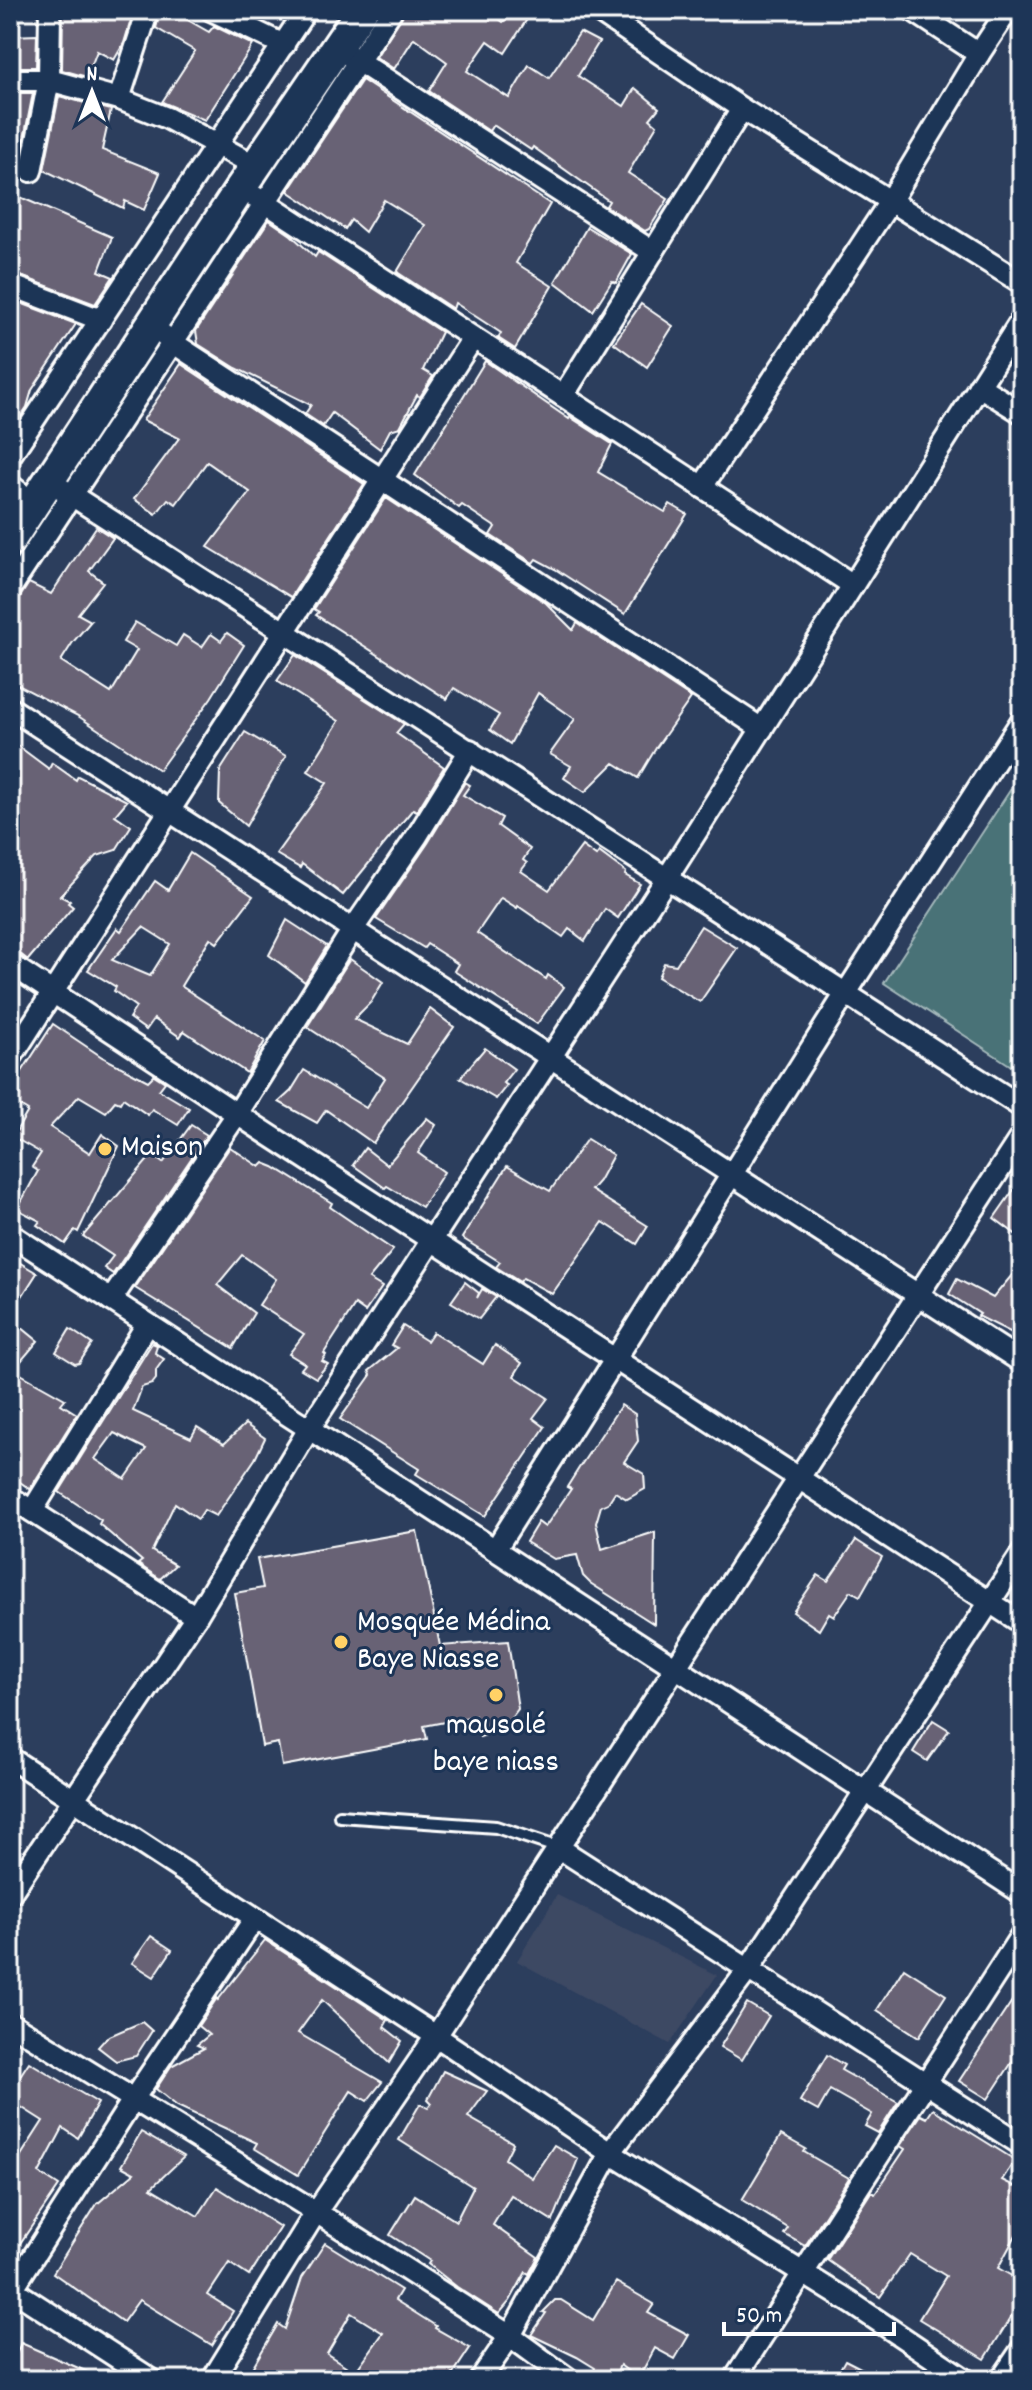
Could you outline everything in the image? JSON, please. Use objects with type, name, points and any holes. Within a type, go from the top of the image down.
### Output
[{"type":"street","points":[[31,171],[49,80],[50,10]]},
{"type":"street","points":[[119,99],[148,10]]},
{"type":"street","points":[[211,10],[284,45]]},
{"type":"street","points":[[10,456],[306,10]]},
{"type":"street","points":[[347,54],[362,10]]},
{"type":"street","points":[[10,540],[41,490],[161,333],[254,185],[347,54],[392,10]]},
{"type":"street","points":[[596,10],[742,109],[1022,283]]},
{"type":"street","points":[[912,10],[979,54]]},
{"type":"street","points":[[702,487],[891,200],[1008,10]]},
{"type":"street","points":[[347,54],[653,252]]},
{"type":"street","points":[[10,80],[49,80],[119,99],[167,118],[218,144],[254,185],[473,338],[853,585]]},
{"type":"street","points":[[563,396],[742,109]]},
{"type":"street","points":[[10,285],[101,320]]},
{"type":"street","points":[[10,1894],[196,1617],[309,1429],[667,878],[1022,319]]},
{"type":"street","points":[[161,333],[762,729]]},
{"type":"street","points":[[10,1059],[473,338]]},
{"type":"street","points":[[979,386],[1022,413]]},
{"type":"street","points":[[10,589],[41,490]]},
{"type":"street","points":[[41,490],[287,631],[1022,1107]]},
{"type":"street","points":[[10,708],[1022,1362]]},
{"type":"street","points":[[495,1550],[1022,720]]},
{"type":"street","points":[[111,1300],[237,1114],[470,750]]},
{"type":"street","points":[[10,964],[1022,1623]]},
{"type":"street","points":[[212,2380],[316,2212],[436,2036],[1022,1135]]},
{"type":"street","points":[[10,1234],[1022,1893]]},
{"type":"street","points":[[147,1324],[17,1505],[196,1617]]},
{"type":"street","points":[[480,2380],[510,2336],[610,2153],[748,1970],[1022,1553]]},
{"type":"street","points":[[10,1758],[610,2153],[966,2380]]},
{"type":"street","points":[[559,1848],[1022,2145]]},
{"type":"street","points":[[152,2380],[11,2290],[134,2098],[255,1918]]},
{"type":"street","points":[[734,2380],[1022,1934]]},
{"type":"street","points":[[10,2023],[316,2212],[510,2336],[570,2380]]},
{"type":"street","points":[[1001,2380],[1022,2349]]},
{"type":"lane","points":[[340,1816],[496,1827],[559,1848]]},
{"type":"shaded area","points":[[557,1895],[717,1975],[670,2044],[517,1961]]},
{"type":"green space","points":[[1022,772],[1022,1073],[884,983]]},
{"type":"building","points":[[63,10],[134,10],[124,43],[114,60],[97,51],[87,77],[62,70]]},
{"type":"building","points":[[161,10],[170,10],[209,32],[214,26],[253,45],[205,120],[162,102],[195,51],[156,28]]},
{"type":"building","points":[[405,10],[487,10],[503,22],[513,10],[533,10],[505,53],[488,41],[467,71],[509,98],[529,65],[549,78],[580,32],[599,42],[578,76],[624,106],[635,88],[659,108],[650,119],[657,125],[628,173],[668,199],[649,229],[645,231],[606,206],[609,201],[533,147],[531,150],[493,125],[489,131],[429,91],[447,62],[414,38],[394,69],[376,57]]},
{"type":"building","points":[[37,35],[36,67],[10,67],[10,36]]},
{"type":"building","points":[[362,80],[550,204],[516,263],[552,286],[515,349],[498,338],[501,333],[455,303],[453,309],[397,272],[425,225],[384,200],[365,232],[351,220],[345,229],[288,191]]},
{"type":"building","points":[[10,93],[33,93],[20,159],[10,154]]},
{"type":"building","points":[[59,96],[111,110],[102,150],[160,173],[144,210],[125,201],[123,208],[44,170]]},
{"type":"building","points":[[20,197],[112,237],[99,271],[113,277],[95,304],[10,272],[10,228]]},
{"type":"building","points":[[269,220],[315,257],[318,252],[441,332],[423,370],[433,376],[420,397],[417,395],[400,427],[390,430],[380,449],[332,413],[323,426],[305,414],[311,405],[236,368],[198,344],[196,331]]},
{"type":"building","points":[[587,227],[632,254],[616,283],[612,281],[593,311],[555,282]]},
{"type":"building","points":[[10,299],[76,324],[32,390],[27,407],[10,432],[10,369],[16,348],[10,347]]},
{"type":"building","points":[[641,304],[673,326],[647,367],[614,343]]},
{"type":"building","points":[[485,361],[569,419],[612,444],[598,472],[665,512],[670,504],[687,514],[625,614],[555,569],[536,559],[533,563],[490,535],[495,527],[462,505],[459,508],[415,475]]},
{"type":"building","points":[[181,364],[364,484],[291,597],[208,547],[250,492],[207,462],[176,504],[168,499],[156,514],[134,499],[179,438],[143,420]]},
{"type":"building","points":[[386,498],[546,603],[573,630],[577,623],[691,698],[638,778],[614,763],[585,792],[564,778],[571,766],[550,754],[575,719],[538,693],[510,744],[490,730],[499,715],[454,688],[447,699],[316,615],[319,612],[314,609]]},
{"type":"building","points":[[96,527],[113,538],[89,571],[103,582],[78,614],[91,621],[61,661],[111,693],[137,650],[123,642],[135,622],[176,646],[183,635],[202,647],[211,634],[221,641],[227,633],[244,645],[211,698],[159,770],[78,716],[10,681],[10,602],[20,597],[29,583],[51,594]]},
{"type":"building","points":[[295,655],[404,724],[396,733],[444,767],[417,811],[413,809],[343,895],[302,864],[300,868],[276,854],[327,783],[308,771],[339,721],[277,681]]},
{"type":"building","points":[[245,732],[286,756],[246,826],[219,803],[220,771]]},
{"type":"building","points":[[10,740],[49,769],[52,763],[76,780],[78,776],[127,801],[115,815],[131,826],[116,850],[97,856],[60,896],[70,901],[68,903],[73,907],[28,960],[10,946]]},
{"type":"building","points":[[465,782],[470,785],[463,795],[502,818],[498,826],[530,849],[523,860],[527,863],[521,871],[549,890],[582,846],[596,856],[599,852],[640,884],[618,918],[605,909],[585,941],[569,929],[563,937],[501,898],[477,933],[546,979],[548,975],[564,987],[537,1024],[454,971],[458,964],[427,944],[424,948],[376,919]]},
{"type":"building","points":[[190,853],[253,896],[217,943],[210,938],[181,986],[265,1041],[247,1073],[184,1031],[180,1037],[154,1019],[146,1030],[129,1018],[136,1007],[114,991],[116,987],[88,970],[117,928],[121,931],[155,881],[168,890]],"holes":[[[143,927],[170,944],[150,976],[112,960]]]},
{"type":"building","points":[[287,920],[327,946],[305,982],[269,955]]},
{"type":"building","points":[[701,926],[737,948],[700,1002],[658,977],[664,963],[676,965]]},
{"type":"building","points":[[350,959],[383,982],[371,1002],[354,1019],[407,1044],[430,1009],[454,1027],[373,1143],[326,1110],[317,1123],[279,1102],[291,1091],[304,1070],[366,1108],[385,1078],[307,1027]]},
{"type":"building","points":[[53,1024],[102,1057],[148,1081],[154,1075],[165,1082],[159,1090],[189,1108],[178,1125],[152,1109],[148,1115],[123,1098],[120,1103],[115,1101],[106,1112],[79,1096],[50,1127],[90,1153],[102,1134],[119,1146],[78,1232],[75,1230],[65,1244],[37,1225],[40,1221],[17,1209],[38,1171],[32,1167],[41,1153],[13,1137],[28,1111],[10,1100],[10,1090]]},
{"type":"building","points":[[485,1048],[514,1069],[496,1099],[460,1078]]},
{"type":"building","points":[[427,1118],[436,1125],[418,1153],[444,1172],[422,1207],[387,1186],[385,1188],[353,1165],[365,1148],[387,1165]]},
{"type":"building","points":[[191,1125],[207,1135],[113,1274],[104,1268],[113,1256],[83,1236],[152,1155],[163,1163]]},
{"type":"building","points":[[587,1139],[613,1155],[591,1190],[648,1226],[637,1244],[603,1222],[552,1294],[523,1278],[520,1282],[496,1267],[500,1262],[462,1238],[507,1166],[550,1191]]},
{"type":"building","points":[[230,1147],[260,1167],[264,1163],[274,1167],[332,1203],[330,1207],[393,1250],[369,1279],[382,1287],[365,1312],[355,1305],[324,1353],[326,1355],[322,1361],[328,1364],[316,1378],[301,1369],[305,1364],[289,1354],[304,1334],[259,1305],[276,1279],[242,1255],[217,1285],[254,1313],[233,1348],[135,1288]]},
{"type":"building","points":[[1022,1178],[1022,1239],[994,1218]]},
{"type":"building","points":[[17,1261],[37,1273],[10,1315],[10,1272]]},
{"type":"building","points":[[1022,1263],[1022,1338],[978,1316],[980,1314],[949,1294],[957,1279],[993,1298]]},
{"type":"building","points":[[465,1282],[479,1293],[477,1298],[482,1289],[496,1297],[479,1319],[451,1302]]},
{"type":"building","points":[[10,1318],[38,1341],[10,1374]]},
{"type":"building","points":[[403,1326],[427,1341],[433,1332],[483,1364],[495,1345],[522,1363],[514,1376],[548,1398],[533,1418],[545,1427],[485,1516],[416,1474],[419,1469],[340,1419],[371,1375],[369,1371],[397,1348],[391,1345]]},
{"type":"building","points":[[70,1329],[92,1344],[79,1363],[75,1364],[56,1352]]},
{"type":"building","points":[[152,1343],[157,1345],[155,1353],[164,1359],[156,1370],[156,1379],[142,1387],[133,1411],[191,1438],[197,1427],[224,1444],[245,1424],[265,1438],[255,1459],[216,1516],[204,1510],[198,1519],[175,1503],[152,1551],[175,1565],[160,1579],[138,1564],[142,1561],[99,1524],[101,1520],[59,1492]],"holes":[[[114,1433],[146,1449],[125,1479],[95,1459]]]},
{"type":"building","points":[[17,1372],[65,1399],[61,1404],[77,1414],[30,1489],[10,1475],[10,1406],[18,1394],[10,1390],[10,1383]]},
{"type":"building","points":[[621,1405],[635,1414],[638,1441],[624,1462],[644,1474],[645,1489],[627,1499],[615,1492],[608,1503],[601,1506],[596,1523],[602,1549],[655,1532],[654,1624],[590,1583],[583,1576],[577,1555],[554,1559],[526,1542],[538,1522],[545,1527],[571,1489],[567,1487]]},
{"type":"building","name":"Mosquée Médina Baye Niasse","points":[[417,1531],[440,1646],[508,1641],[518,1709],[502,1730],[480,1737],[475,1716],[424,1726],[427,1739],[282,1766],[278,1743],[262,1746],[235,1593],[263,1588],[257,1559]]},
{"type":"building","points":[[856,1540],[882,1557],[860,1596],[851,1591],[834,1616],[829,1613],[819,1630],[793,1612],[818,1575],[828,1581]]},
{"type":"building","points":[[933,1720],[949,1730],[927,1761],[913,1752]]},
{"type":"building","points":[[151,1936],[172,1950],[154,1977],[132,1963]]},
{"type":"building","points":[[265,1940],[388,2020],[384,2027],[402,2041],[389,2063],[322,2000],[298,2033],[382,2082],[367,2101],[351,2091],[298,2175],[254,2148],[257,2143],[177,2106],[156,2089],[171,2066],[204,2048],[197,2045],[209,2035],[198,2026]]},
{"type":"building","points":[[904,1968],[946,1995],[919,2037],[877,2010]]},
{"type":"building","points":[[1022,1986],[1022,2047],[988,2099],[959,2081]]},
{"type":"building","points":[[747,2003],[769,2016],[742,2060],[720,2047]]},
{"type":"building","points":[[142,2022],[152,2031],[136,2056],[116,2061],[98,2047],[107,2037]]},
{"type":"building","points":[[827,2055],[844,2065],[841,2070],[898,2102],[878,2133],[865,2126],[872,2114],[830,2090],[818,2111],[800,2101]]},
{"type":"building","points":[[29,2062],[98,2103],[78,2138],[63,2128],[39,2173],[59,2186],[10,2258],[10,2154],[18,2160],[43,2121],[10,2100],[10,2091]]},
{"type":"building","points":[[443,2071],[487,2091],[468,2117],[513,2143],[505,2159],[532,2178],[554,2145],[578,2159],[553,2221],[511,2195],[493,2225],[538,2257],[499,2314],[457,2287],[428,2264],[430,2261],[390,2235],[415,2195],[456,2221],[473,2187],[399,2140],[420,2104],[428,2108],[432,2103],[428,2099]]},
{"type":"building","points":[[933,2109],[1015,2160],[1002,2180],[1022,2190],[1022,2224],[998,2268],[1022,2282],[1022,2299],[985,2359],[919,2319],[946,2276],[910,2254],[880,2297],[827,2260],[871,2192],[875,2194],[905,2149],[900,2146],[921,2115],[927,2118]]},
{"type":"building","points":[[141,2132],[184,2157],[151,2188],[198,2216],[217,2187],[280,2227],[249,2276],[229,2263],[208,2295],[233,2311],[212,2345],[139,2300],[123,2322],[53,2273],[97,2204],[134,2173],[121,2166]]},
{"type":"building","points":[[781,2135],[849,2178],[805,2246],[784,2234],[788,2228],[742,2200]]},
{"type":"building","points":[[325,2243],[401,2290],[395,2300],[470,2348],[449,2380],[245,2380],[278,2324],[285,2329],[302,2278]],"holes":[[[351,2313],[383,2333],[355,2372],[327,2354]]]},
{"type":"building","points":[[616,2282],[654,2304],[648,2313],[689,2335],[675,2359],[655,2348],[638,2379],[620,2365],[613,2380],[577,2357],[531,2335],[546,2313],[543,2312],[555,2300],[561,2300],[593,2320]]},
{"type":"building","points":[[21,2343],[106,2380],[10,2380],[10,2368]]},
{"type":"building","points":[[845,2360],[884,2380],[834,2380]]},
{"type":"place","name":"Maison","points":[[105,1149]]},
{"type":"place","name":"Mosquée Médina Baye Niasse","points":[[341,1642]]},
{"type":"place","name":"mausolé baye niass","points":[[496,1695]]}]
